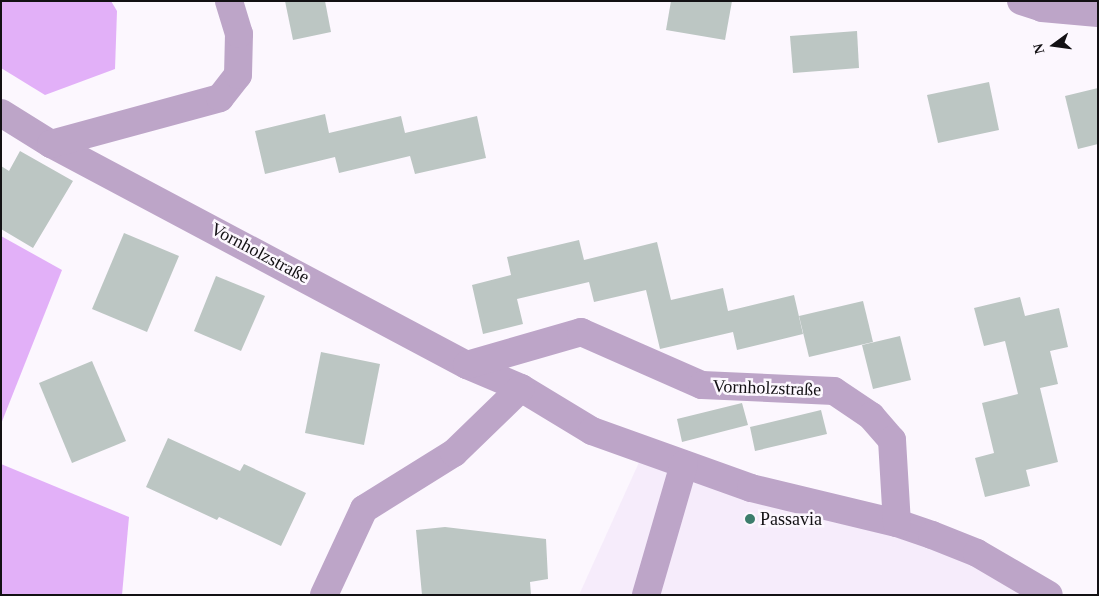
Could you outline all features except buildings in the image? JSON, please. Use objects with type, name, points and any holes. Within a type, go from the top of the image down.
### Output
[{"type":"street","points":[[51,144],[220,98],[238,75],[238,34],[229,1]]},
{"type":"street","points":[[1021,1],[1042,8],[1098,13]]},
{"type":"street","name":"Vornholzstraße","points":[[1,113],[51,144],[467,365],[521,388],[592,431],[750,488],[897,523],[977,553],[1036,591]]},
{"type":"street","name":"Vornholzstraße","points":[[467,365],[581,332],[702,385],[834,391],[871,416],[892,440],[897,523]]},
{"type":"street","points":[[324,595],[364,509],[454,453],[521,388]]},
{"type":"street","points":[[646,595],[684,464]]},
{"type":"shaded area","points":[[111,1],[117,11],[115,69],[45,95],[1,68],[1,2]]},
{"type":"shaded area","points":[[1,236],[62,270],[1,424]]},
{"type":"shaded area","points":[[645,449],[963,544],[1028,595],[579,595]]},
{"type":"shaded area","points":[[1,464],[129,517],[122,595],[1,595]]},
{"type":"place","name":"Passavia","points":[[750,519]]}]
